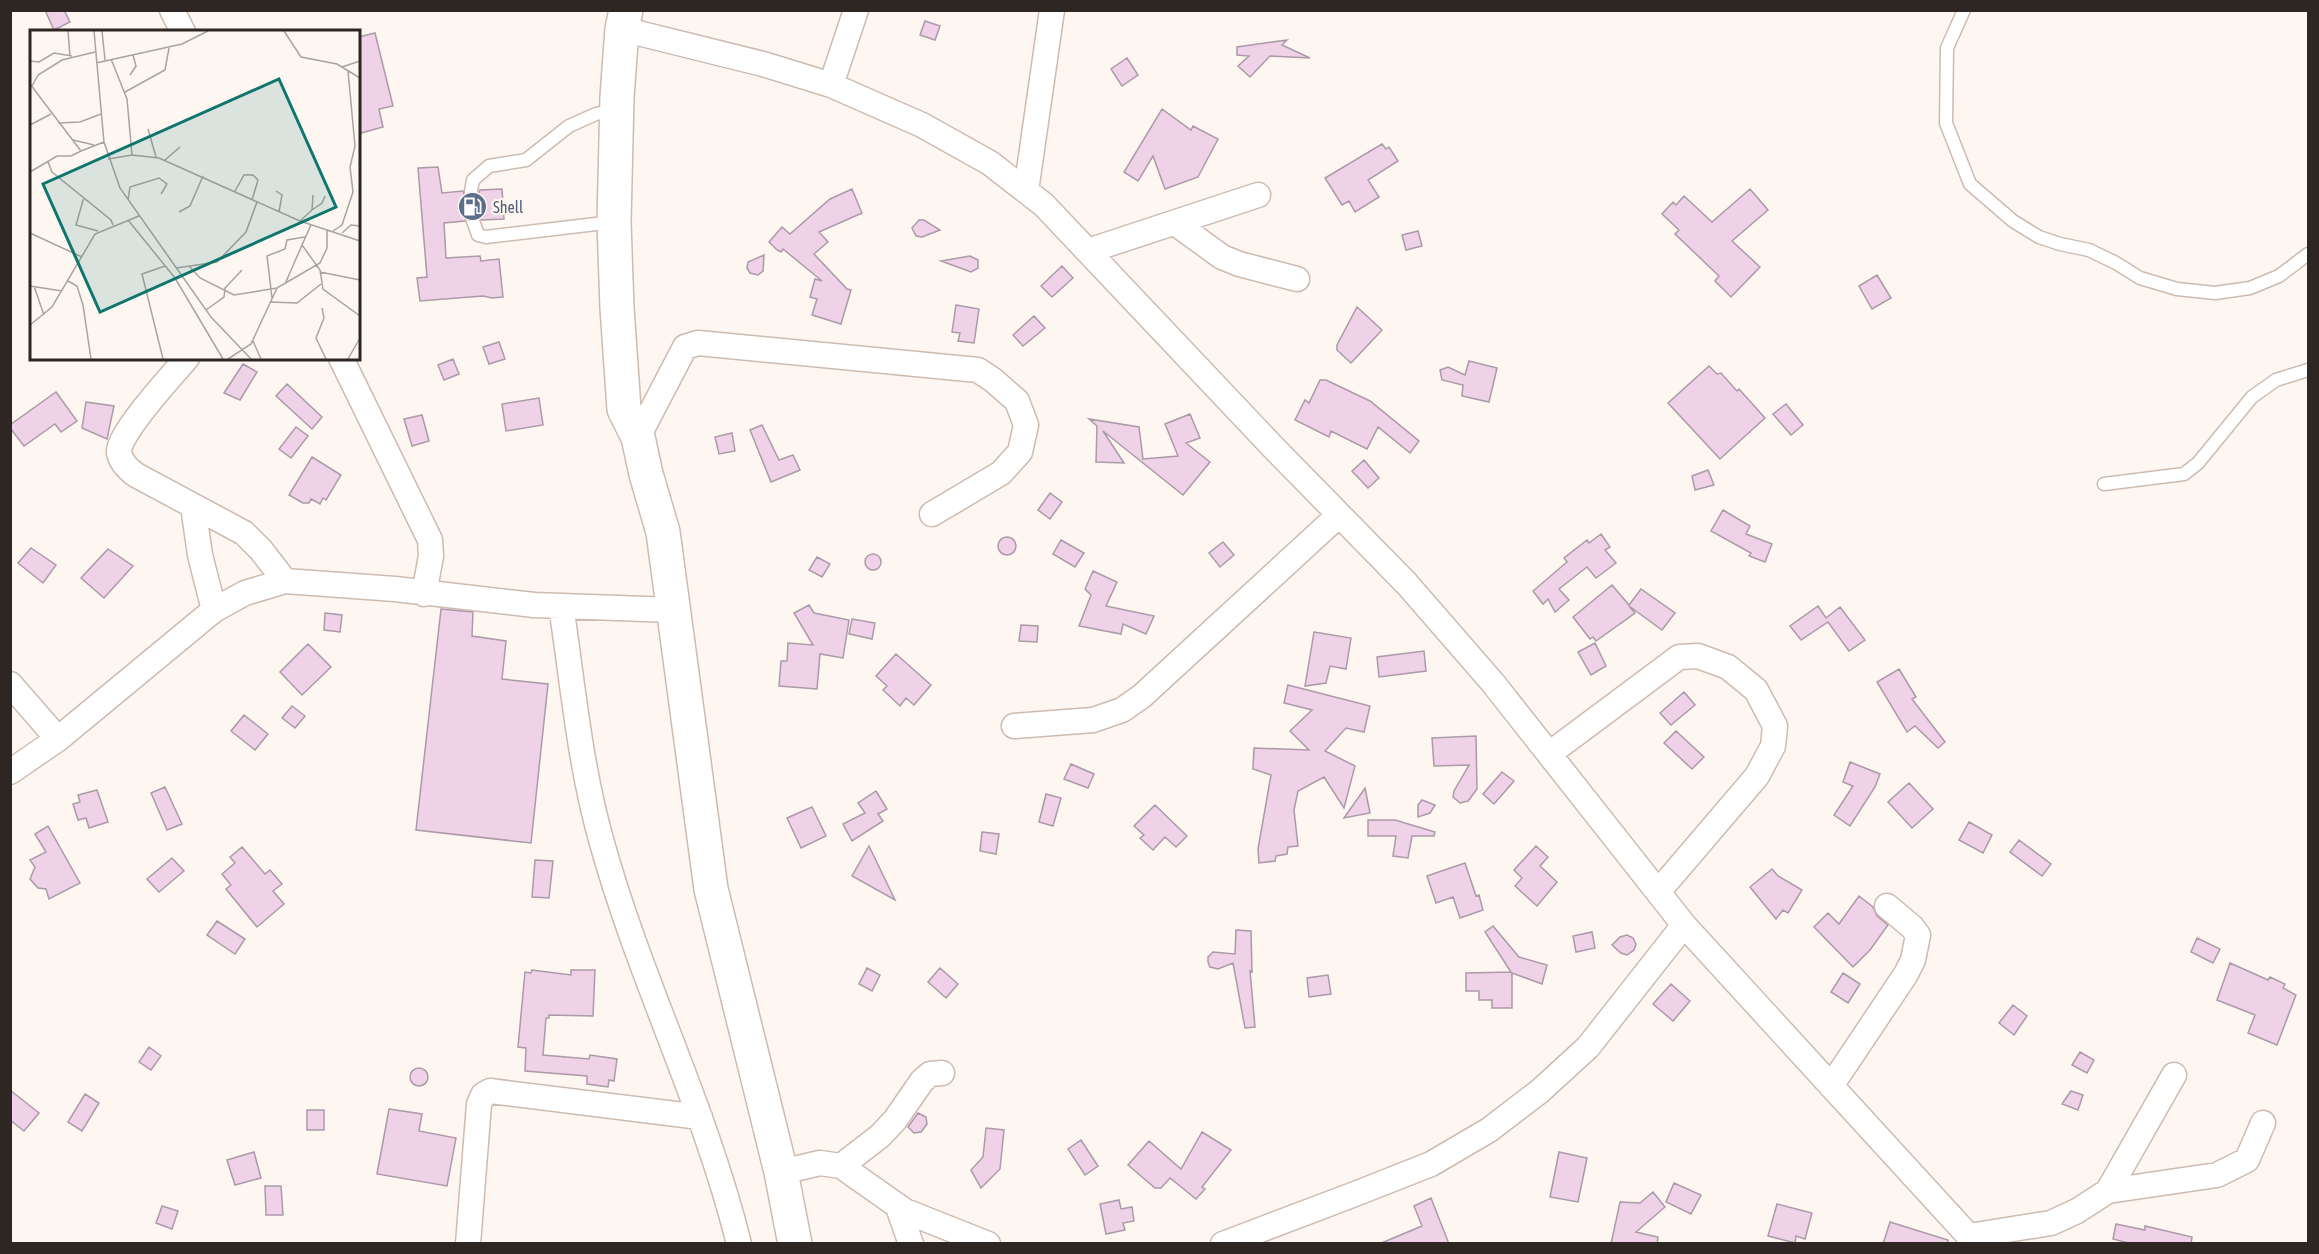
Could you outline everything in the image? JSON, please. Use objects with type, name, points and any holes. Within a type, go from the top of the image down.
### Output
[{"type":"main road","points":[[624,20],[616,109],[614,222],[624,409],[638,437],[663,532],[711,889],[781,1172],[795,1244]]},
{"type":"street","points":[[172,10],[182,30]]},
{"type":"street","points":[[831,85],[856,10]]},
{"type":"street","points":[[1026,191],[1052,10]]},
{"type":"street","points":[[624,20],[831,85],[922,125],[990,163],[1044,205],[1407,584],[1493,683],[1684,925],[1973,1240],[2051,1223],[2077,1211],[2108,1191],[2217,1175],[2247,1160],[2263,1123]]},
{"type":"street","points":[[1088,251],[1258,195]]},
{"type":"street","points":[[1175,223],[1222,257],[1239,264],[1298,279]]},
{"type":"street","points":[[638,437],[685,347],[698,343],[978,370],[1017,402],[1026,425],[1020,452],[1000,473],[932,514]]},
{"type":"street","points":[[185,360],[142,411],[121,441],[119,452],[127,468],[136,475],[244,533],[261,550],[285,581]]},
{"type":"street","points":[[342,360],[430,540],[431,556],[424,594]]},
{"type":"street","points":[[193,506],[200,555],[214,610]]},
{"type":"street","points":[[1014,726],[1093,720],[1122,710],[1142,696],[1339,515]]},
{"type":"street","points":[[10,772],[58,739],[214,610],[245,593],[285,581],[395,589],[424,594],[561,606],[673,610]]},
{"type":"street","points":[[561,606],[590,797],[602,845],[639,960],[700,1117],[728,1199],[739,1244]]},
{"type":"street","points":[[1550,754],[1679,657],[1698,656],[1728,667],[1756,690],[1775,726],[1773,746],[1757,776],[1658,892]]},
{"type":"street","points":[[10,684],[58,739]]},
{"type":"street","points":[[1831,1086],[1913,960],[1917,935],[1912,927],[1887,906]]},
{"type":"street","points":[[1224,1244],[1431,1164],[1489,1130],[1540,1090],[1588,1047],[1684,925]]},
{"type":"street","points":[[841,1166],[888,1128],[922,1081],[930,1074],[942,1073]]},
{"type":"street","points":[[2108,1191],[2174,1075]]},
{"type":"street","points":[[468,1244],[480,1104],[483,1095],[490,1091],[700,1117]]},
{"type":"street","points":[[781,1172],[820,1163],[841,1166],[913,1215],[988,1244]]},
{"type":"street","points":[[898,1206],[911,1244]]},
{"type":"lane","points":[[1964,10],[1947,48],[1946,123],[1970,184],[2013,221],[2039,237],[2089,250],[2116,262],[2140,278],[2177,289],[2215,293],[2250,288],[2279,276],[2308,254]]},
{"type":"lane","points":[[471,191],[473,180],[489,166],[526,160],[569,126],[596,114],[616,109]]},
{"type":"lane","points":[[473,221],[478,235],[486,237],[614,222]]},
{"type":"lane","points":[[2104,484],[2184,474],[2198,463],[2252,398],[2276,380],[2308,370]]},
{"type":"building","points":[[45,10],[64,10],[70,22],[54,30]]},
{"type":"building","points":[[925,21],[940,26],[935,40],[920,35]]},
{"type":"building","points":[[375,33],[393,106],[379,109],[383,127],[361,133],[360,130],[360,37]]},
{"type":"building","points":[[1287,40],[1282,45],[1310,58],[1270,56],[1250,77],[1238,66],[1249,56],[1237,55],[1237,47]]},
{"type":"building","points":[[1127,58],[1138,75],[1122,86],[1111,69]]},
{"type":"building","points":[[1162,109],[1191,130],[1193,126],[1218,139],[1198,177],[1165,189],[1153,156],[1138,181],[1124,172]]},
{"type":"building","points":[[1382,144],[1386,149],[1389,147],[1398,161],[1368,180],[1379,197],[1355,212],[1349,201],[1342,205],[1325,178]]},
{"type":"building","points":[[438,167],[442,193],[463,191],[465,197],[470,199],[477,197],[480,190],[502,189],[504,219],[481,220],[479,215],[474,213],[467,215],[465,221],[444,223],[446,258],[480,256],[481,261],[499,259],[503,297],[483,296],[420,301],[417,278],[427,277],[418,168]]},
{"type":"building","points":[[852,189],[862,213],[819,232],[828,242],[814,254],[847,289],[851,290],[841,324],[812,315],[817,299],[810,297],[815,279],[822,281],[783,249],[781,252],[777,250],[769,242],[782,227],[790,234],[830,199]]},
{"type":"building","points":[[1750,189],[1768,210],[1732,241],[1760,267],[1731,297],[1715,281],[1719,276],[1675,234],[1679,230],[1662,214],[1673,202],[1676,205],[1684,196],[1712,222]]},
{"type":"building","points":[[919,220],[924,220],[940,230],[922,237],[916,236],[912,228]]},
{"type":"building","points":[[1418,231],[1422,246],[1406,250],[1402,235]]},
{"type":"building","points":[[764,255],[763,271],[758,275],[750,273],[747,268],[748,262]]},
{"type":"building","points":[[970,256],[978,260],[978,268],[971,272],[941,261]]},
{"type":"building","points":[[1062,266],[1073,278],[1052,297],[1041,286]]},
{"type":"building","points":[[1877,275],[1891,298],[1872,309],[1859,286]]},
{"type":"building","points":[[956,305],[979,309],[974,343],[958,341],[960,333],[952,332]]},
{"type":"building","points":[[1357,307],[1382,330],[1351,363],[1337,350],[1337,345]]},
{"type":"building","points":[[1034,316],[1045,328],[1023,346],[1013,335]]},
{"type":"building","points":[[499,342],[505,359],[489,364],[483,347]]},
{"type":"building","points":[[453,359],[459,374],[444,380],[438,365]]},
{"type":"building","points":[[1469,361],[1497,368],[1489,402],[1462,396],[1463,385],[1442,380],[1440,370],[1448,367],[1465,375]]},
{"type":"building","points":[[243,364],[257,372],[240,400],[224,393]]},
{"type":"building","points":[[1709,366],[1717,374],[1721,373],[1737,391],[1739,389],[1765,418],[1720,459],[1668,403]]},
{"type":"building","points":[[1320,380],[1326,380],[1370,401],[1419,441],[1410,453],[1378,427],[1367,449],[1331,431],[1329,437],[1295,420],[1305,400],[1309,403]]},
{"type":"building","points":[[287,384],[322,417],[312,429],[276,396]]},
{"type":"building","points":[[56,392],[77,421],[61,432],[55,424],[24,446],[10,425]]},
{"type":"building","points":[[539,398],[543,425],[506,431],[502,404]]},
{"type":"building","points":[[86,402],[114,406],[107,439],[82,428]]},
{"type":"building","points":[[1786,404],[1803,425],[1791,435],[1773,414]]},
{"type":"building","points":[[1190,414],[1200,438],[1186,443],[1210,462],[1183,495],[1103,431],[1124,463],[1096,462],[1097,426],[1089,419],[1139,427],[1143,459],[1178,456],[1165,424]]},
{"type":"building","points":[[422,415],[429,441],[412,446],[404,419]]},
{"type":"building","points":[[762,425],[779,460],[793,455],[800,470],[771,482],[750,430]]},
{"type":"building","points":[[296,427],[308,436],[291,458],[279,449]]},
{"type":"building","points":[[732,433],[735,451],[719,454],[715,437]]},
{"type":"building","points":[[312,457],[341,475],[326,500],[323,498],[320,504],[311,499],[309,503],[303,503],[289,495]]},
{"type":"building","points":[[1364,460],[1379,478],[1368,488],[1352,471]]},
{"type":"building","points":[[1708,470],[1714,485],[1695,490],[1692,476]]},
{"type":"building","points":[[1050,493],[1062,502],[1050,519],[1038,510]]},
{"type":"building","points":[[1723,510],[1750,526],[1746,534],[1772,544],[1765,562],[1749,556],[1751,553],[1711,531]]},
{"type":"building","points":[[1601,534],[1610,547],[1605,550],[1616,563],[1596,578],[1587,567],[1559,589],[1569,600],[1555,612],[1548,599],[1543,604],[1533,591],[1567,562],[1564,558],[1587,540],[1589,543]]},
{"type":"building","points":[[1007,537],[1013,540],[1016,546],[1013,552],[1007,555],[1001,552],[998,546],[1001,540]]},
{"type":"building","points":[[1061,540],[1084,553],[1075,567],[1053,554]]},
{"type":"building","points":[[1223,542],[1234,555],[1220,567],[1209,553]]},
{"type":"building","points":[[31,548],[56,565],[43,583],[18,563]]},
{"type":"building","points":[[108,549],[133,566],[104,598],[81,578]]},
{"type":"building","points":[[870,554],[876,554],[881,562],[879,568],[870,570],[865,565],[865,559]]},
{"type":"building","points":[[817,557],[830,564],[822,577],[809,570]]},
{"type":"building","points":[[1093,571],[1117,582],[1106,606],[1154,616],[1146,634],[1123,624],[1121,634],[1079,626],[1091,595],[1085,589]]},
{"type":"building","points":[[1612,585],[1629,605],[1641,589],[1675,613],[1662,630],[1629,606],[1635,613],[1596,641],[1593,637],[1590,639],[1573,617]]},
{"type":"building","points":[[809,605],[814,613],[849,620],[843,658],[820,654],[817,689],[779,686],[781,661],[787,661],[788,643],[813,645],[794,613]]},
{"type":"building","points":[[1818,606],[1826,618],[1840,607],[1865,640],[1849,651],[1828,622],[1801,640],[1790,626]]},
{"type":"building","points":[[441,609],[473,612],[472,636],[506,641],[502,679],[548,684],[531,843],[416,830]]},
{"type":"building","points":[[325,613],[342,615],[340,632],[324,630]]},
{"type":"building","points":[[852,619],[875,623],[872,639],[849,634]]},
{"type":"building","points":[[1021,625],[1038,626],[1037,642],[1019,641]]},
{"type":"building","points":[[1314,632],[1351,638],[1346,669],[1330,666],[1326,683],[1305,686]]},
{"type":"building","points":[[1595,643],[1606,666],[1591,675],[1578,652]]},
{"type":"building","points":[[308,644],[331,667],[302,695],[280,672]]},
{"type":"building","points":[[1424,651],[1426,671],[1379,677],[1377,657]]},
{"type":"building","points":[[896,654],[931,685],[914,705],[906,698],[900,706],[883,690],[887,686],[876,676]]},
{"type":"building","points":[[1899,669],[1916,697],[1912,699],[1945,742],[1938,748],[1915,726],[1907,732],[1877,682]]},
{"type":"building","points":[[1288,685],[1370,706],[1364,732],[1346,728],[1325,751],[1355,766],[1344,808],[1324,777],[1298,791],[1294,810],[1298,846],[1288,847],[1287,854],[1276,856],[1275,861],[1259,863],[1258,849],[1271,775],[1253,769],[1254,748],[1309,750],[1290,731],[1312,710],[1284,703]]},
{"type":"building","points":[[1684,692],[1695,705],[1671,725],[1660,713]]},
{"type":"building","points":[[292,706],[305,716],[295,728],[282,718]]},
{"type":"building","points":[[244,715],[268,734],[255,750],[231,731]]},
{"type":"building","points":[[1676,731],[1704,757],[1692,769],[1664,743]]},
{"type":"building","points":[[1476,736],[1477,789],[1468,801],[1460,803],[1453,797],[1454,791],[1469,765],[1434,766],[1432,738]]},
{"type":"building","points":[[1850,762],[1880,774],[1875,787],[1850,826],[1834,815],[1853,786],[1843,782]]},
{"type":"building","points":[[1071,764],[1094,774],[1088,788],[1064,779]]},
{"type":"building","points":[[1502,772],[1514,781],[1494,804],[1483,794]]},
{"type":"building","points":[[1909,783],[1933,809],[1912,828],[1888,802]]},
{"type":"building","points":[[165,787],[182,824],[167,830],[151,793]]},
{"type":"building","points":[[1365,788],[1370,813],[1344,818]]},
{"type":"building","points":[[97,790],[108,822],[89,828],[86,818],[78,820],[73,804],[80,802],[78,795]]},
{"type":"building","points":[[876,791],[887,809],[878,814],[883,821],[852,841],[843,824],[865,813],[858,803]]},
{"type":"building","points":[[1046,794],[1061,798],[1053,826],[1039,822]]},
{"type":"building","points":[[1422,800],[1435,805],[1430,813],[1418,817],[1418,805]]},
{"type":"building","points":[[1155,805],[1187,836],[1176,847],[1165,837],[1153,850],[1140,838],[1144,835],[1134,826]]},
{"type":"building","points":[[812,807],[826,836],[801,848],[787,818]]},
{"type":"building","points":[[1368,820],[1395,820],[1435,832],[1434,836],[1412,836],[1408,858],[1393,856],[1396,836],[1368,836]]},
{"type":"building","points":[[1969,822],[1992,835],[1983,853],[1959,840]]},
{"type":"building","points":[[48,826],[80,883],[49,899],[46,889],[38,888],[30,879],[35,867],[30,860],[46,852],[35,834]]},
{"type":"building","points":[[982,832],[999,834],[996,854],[980,851]]},
{"type":"building","points":[[2019,840],[2051,864],[2042,876],[2010,852]]},
{"type":"building","points":[[869,846],[895,900],[852,876]]},
{"type":"building","points":[[1536,846],[1548,857],[1540,866],[1557,882],[1537,906],[1515,886],[1522,878],[1514,870]]},
{"type":"building","points":[[242,847],[265,874],[270,870],[282,884],[273,891],[284,904],[257,927],[226,889],[231,885],[222,874],[235,863],[230,857]]},
{"type":"building","points":[[172,858],[184,871],[159,892],[147,879]]},
{"type":"building","points":[[535,860],[553,861],[549,898],[532,897]]},
{"type":"building","points":[[1465,863],[1483,910],[1460,918],[1453,897],[1436,903],[1427,876]]},
{"type":"building","points":[[1772,869],[1778,876],[1802,890],[1788,913],[1783,910],[1776,919],[1750,887]]},
{"type":"building","points":[[1859,896],[1873,907],[1877,916],[1888,925],[1870,950],[1853,967],[1814,927],[1828,913],[1839,924]]},
{"type":"building","points":[[217,921],[245,939],[235,954],[207,935]]},
{"type":"building","points":[[1493,926],[1519,957],[1547,965],[1542,984],[1512,973],[1512,1008],[1492,1008],[1492,1000],[1479,1000],[1479,991],[1466,991],[1466,973],[1511,972],[1485,932]]},
{"type":"building","points":[[1236,930],[1251,931],[1252,972],[1250,971],[1255,1027],[1245,1028],[1233,963],[1218,969],[1210,967],[1208,962],[1208,957],[1213,952],[1235,954]]},
{"type":"building","points":[[1592,932],[1595,948],[1576,952],[1573,936]]},
{"type":"building","points":[[1627,935],[1633,938],[1636,944],[1634,950],[1627,955],[1612,945],[1620,937]]},
{"type":"building","points":[[2197,938],[2220,949],[2213,963],[2191,952]]},
{"type":"building","points":[[2230,963],[2268,980],[2270,977],[2285,984],[2283,988],[2296,995],[2277,1045],[2248,1033],[2255,1015],[2217,1000]]},
{"type":"building","points":[[867,968],[880,975],[872,991],[859,984]]},
{"type":"building","points":[[940,968],[958,984],[946,998],[928,982]]},
{"type":"building","points":[[532,970],[571,975],[571,970],[595,970],[593,1016],[549,1015],[549,1018],[546,1018],[543,1055],[589,1059],[590,1055],[617,1059],[614,1081],[609,1080],[608,1087],[587,1084],[587,1076],[525,1071],[526,1048],[518,1047],[525,972],[531,973]]},
{"type":"building","points":[[1843,973],[1860,984],[1848,1003],[1831,992]]},
{"type":"building","points":[[1328,975],[1331,994],[1309,997],[1307,978]]},
{"type":"building","points":[[1671,984],[1690,1001],[1673,1021],[1653,1004]]},
{"type":"building","points":[[2013,1005],[2027,1016],[2014,1035],[1999,1023]]},
{"type":"building","points":[[149,1047],[161,1056],[151,1070],[139,1062]]},
{"type":"building","points":[[2080,1052],[2094,1060],[2087,1073],[2072,1065]]},
{"type":"building","points":[[419,1068],[425,1071],[428,1077],[425,1083],[419,1086],[413,1083],[410,1077],[413,1071]]},
{"type":"building","points":[[10,1090],[39,1113],[24,1131],[10,1120]]},
{"type":"building","points":[[2071,1091],[2083,1095],[2078,1110],[2062,1104]]},
{"type":"building","points":[[85,1094],[99,1103],[82,1131],[68,1122]]},
{"type":"building","points":[[389,1109],[422,1114],[419,1131],[456,1138],[447,1186],[377,1174]]},
{"type":"building","points":[[307,1110],[324,1110],[324,1130],[307,1130]]},
{"type":"building","points":[[918,1113],[926,1117],[927,1124],[921,1132],[914,1133],[908,1127]]},
{"type":"building","points":[[986,1128],[1004,1130],[1000,1169],[981,1188],[971,1170],[983,1157]]},
{"type":"building","points":[[1202,1132],[1231,1150],[1202,1187],[1205,1189],[1196,1199],[1170,1178],[1161,1188],[1155,1188],[1128,1165],[1149,1141],[1181,1169]]},
{"type":"building","points":[[1081,1140],[1098,1166],[1085,1175],[1068,1149]]},
{"type":"building","points":[[254,1152],[261,1178],[235,1185],[227,1160]]},
{"type":"building","points":[[1559,1152],[1587,1158],[1578,1202],[1550,1197]]},
{"type":"building","points":[[1674,1183],[1701,1195],[1691,1214],[1666,1202]]},
{"type":"building","points":[[265,1186],[281,1186],[283,1215],[266,1215]]},
{"type":"building","points":[[1653,1192],[1665,1207],[1636,1232],[1658,1237],[1657,1244],[1611,1244],[1620,1202],[1640,1203]]},
{"type":"building","points":[[1431,1198],[1449,1244],[1379,1244],[1422,1226],[1414,1206]]},
{"type":"building","points":[[1119,1200],[1121,1209],[1132,1207],[1134,1221],[1123,1223],[1125,1230],[1106,1234],[1100,1204]]},
{"type":"building","points":[[1777,1204],[1812,1213],[1805,1239],[1796,1236],[1795,1243],[1768,1236]]},
{"type":"building","points":[[162,1206],[178,1211],[172,1229],[156,1223]]},
{"type":"building","points":[[1890,1222],[1948,1240],[1948,1244],[1883,1244]]},
{"type":"building","points":[[2116,1224],[2145,1230],[2145,1226],[2192,1237],[2191,1244],[2132,1244],[2113,1239]]},
{"type":"place","name":"Shell","points":[[472,207]]}]
